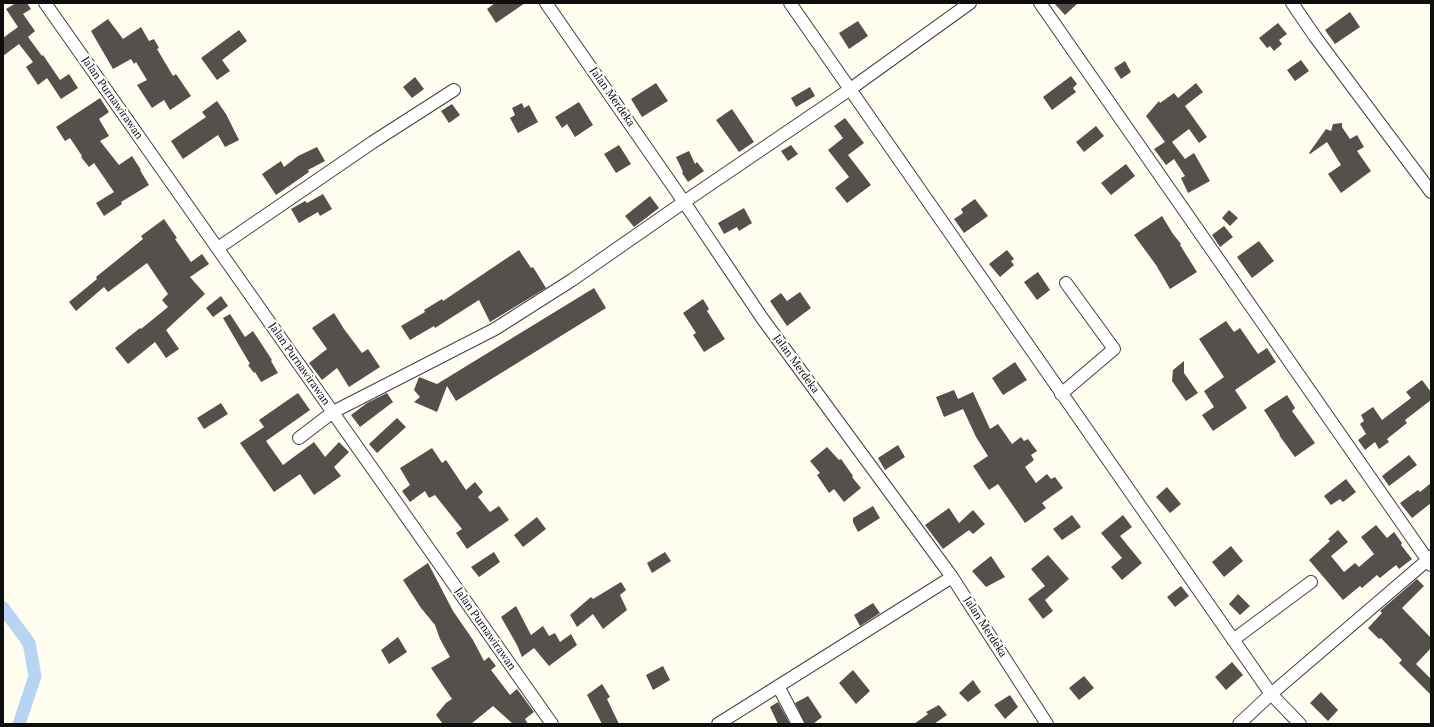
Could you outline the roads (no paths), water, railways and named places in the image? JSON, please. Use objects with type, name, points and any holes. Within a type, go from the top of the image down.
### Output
[{"type":"street","name":"Jalan Purnawirawan","points":[[45,3],[552,724]]},
{"type":"street","name":"Jalan Merdeka","points":[[546,3],[684,202],[762,318],[952,577],[1047,724]]},
{"type":"street","points":[[790,3],[849,90],[1271,694],[1300,724]]},
{"type":"street","points":[[299,438],[333,412],[495,329],[572,280],[849,90],[970,3]]},
{"type":"street","points":[[1040,3],[1430,560],[1271,694],[1239,724]]},
{"type":"street","points":[[1292,3],[1316,38],[1431,192]]},
{"type":"street","points":[[218,248],[373,142],[454,90]]},
{"type":"street","points":[[1061,394],[1114,349],[1066,283]]},
{"type":"street","points":[[724,722],[778,686],[952,577]]},
{"type":"street","points":[[1233,640],[1311,582]]},
{"type":"street","points":[[778,686],[798,724]]},
{"type":"waterway","points":[[3,608],[29,643],[35,676],[19,724]]}]
